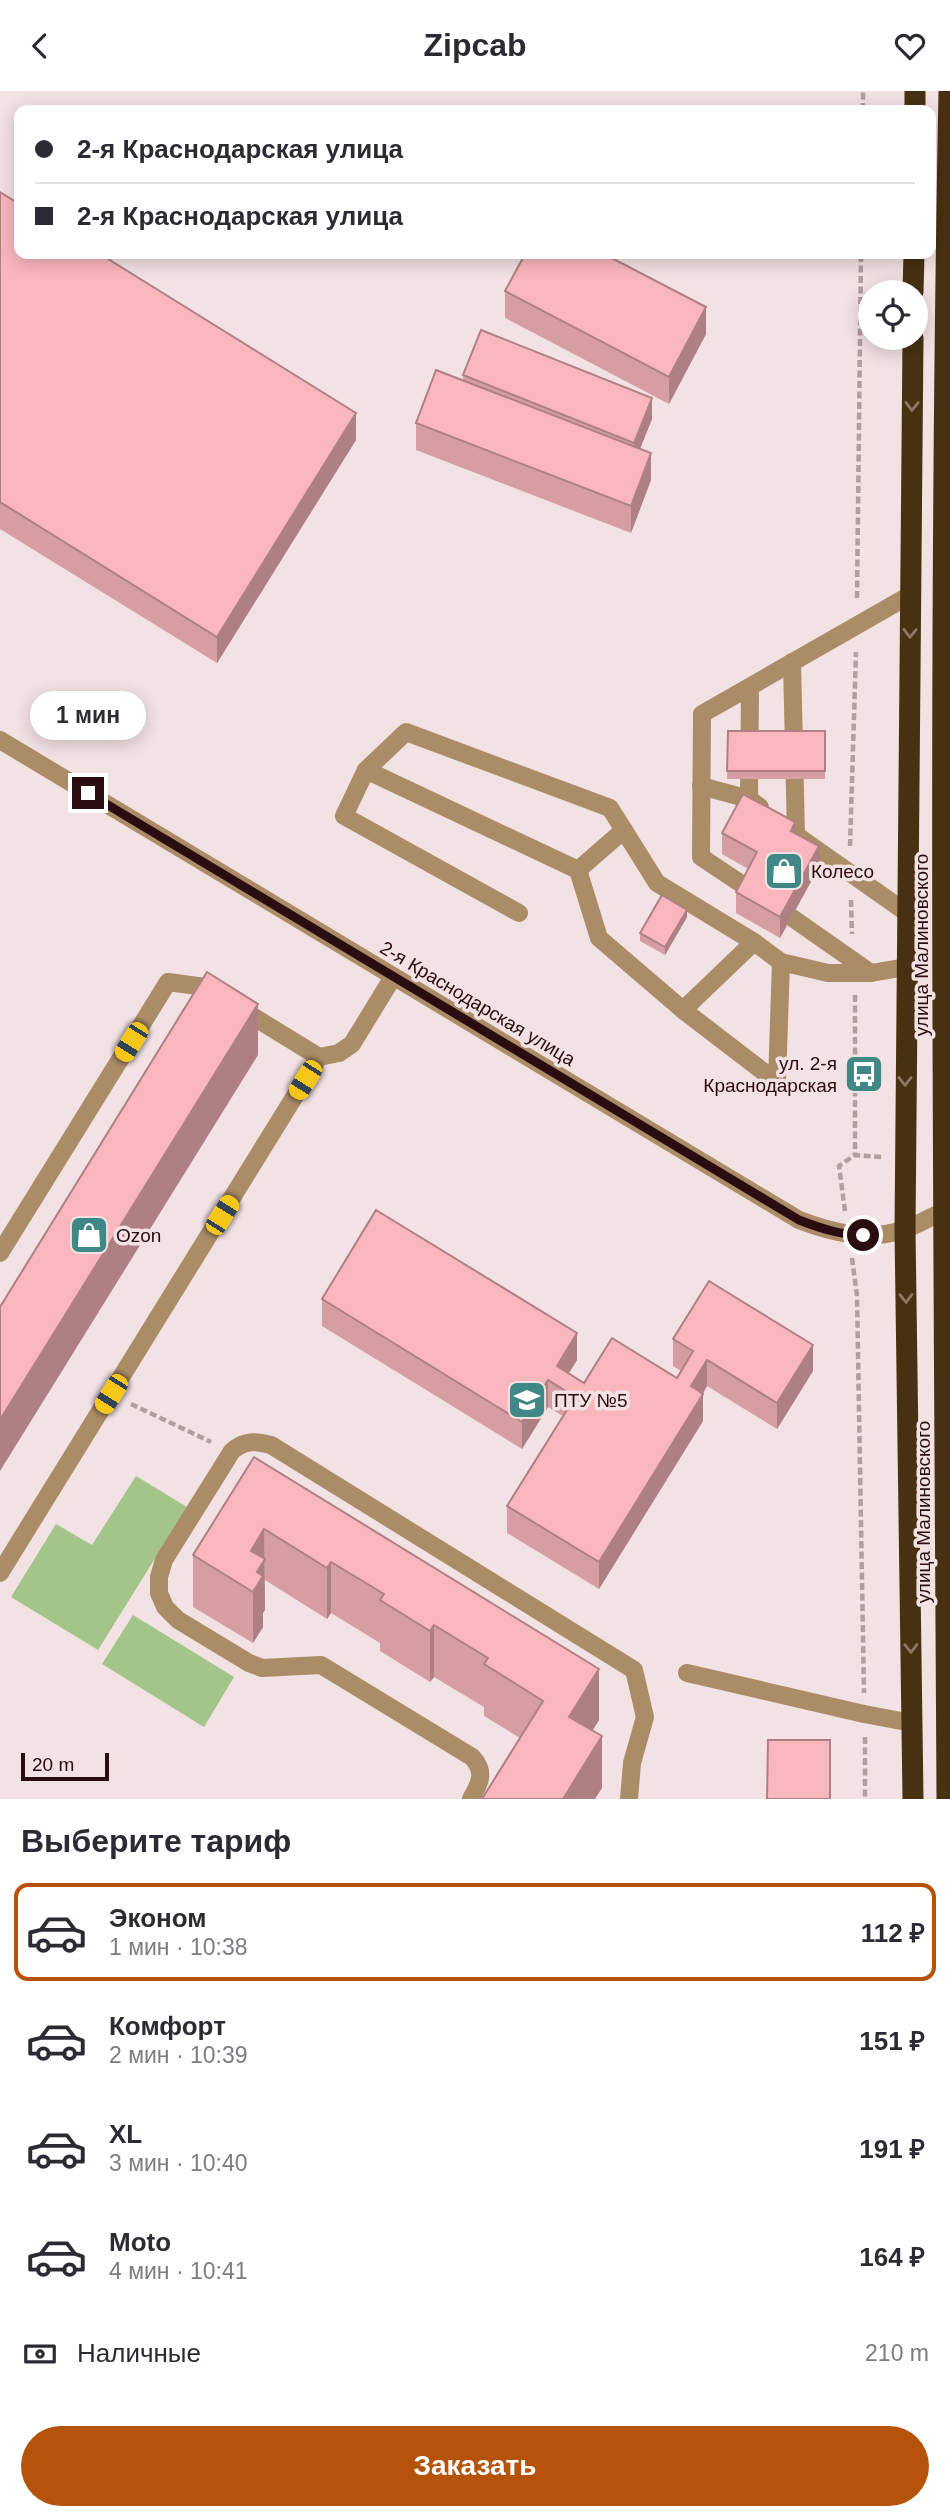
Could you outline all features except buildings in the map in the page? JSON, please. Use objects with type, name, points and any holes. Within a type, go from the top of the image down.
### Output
[{"type":"highway","name":"улица Малиновского","points":[[947,1799],[947,643],[944,323],[949,91]]},
{"type":"highway","points":[[914,259],[914,280]]},
{"type":"highway","name":"улица Малиновского","points":[[913,350],[905,1230],[913,1799]]},
{"type":"street","points":[[749,889],[701,857],[702,714],[910,595]]},
{"type":"street","points":[[792,662],[796,835]]},
{"type":"street","points":[[749,799],[750,688]]},
{"type":"street","points":[[519,913],[344,817],[366,770],[406,732],[610,808],[657,883],[754,942],[781,962],[828,973],[906,967]]},
{"type":"street","name":"2-я Краснодарская улица","points":[[0,740],[799,1220],[823,1230],[849,1235],[877,1235],[905,1230],[946,1210]]},
{"type":"street","points":[[366,770],[578,870],[599,938],[683,1010],[777,1082],[781,962]]},
{"type":"street","points":[[701,786],[749,799],[907,913]]},
{"type":"street","points":[[578,870],[624,830]]},
{"type":"street","points":[[792,917],[860,969]]},
{"type":"street","points":[[683,1010],[754,942]]},
{"type":"street","points":[[0,1254],[168,982],[205,987],[320,1057],[339,1053],[352,1044],[394,977]]},
{"type":"street","points":[[0,1573],[320,1057]]},
{"type":"street","points":[[471,1799],[480,1785],[482,1775],[480,1765],[472,1757],[321,1665],[275,1669],[249,1664],[178,1620],[164,1607],[159,1594],[159,1577],[164,1560],[232,1451],[242,1443],[255,1441],[271,1445],[634,1670],[645,1717],[632,1763],[629,1799]]},
{"type":"street","points":[[687,1673],[912,1723]]},
{"type":"path","points":[[839,1166],[855,1155],[860,969],[850,873],[857,625],[861,259]]},
{"type":"path","points":[[857,1296],[865,1799]]},
{"type":"path","points":[[111,1394],[232,1451]]},
{"type":"green space","points":[[136,1476],[187,1507],[98,1650],[11,1597],[56,1524],[92,1545]]},
{"type":"green space","points":[[133,1615],[234,1677],[204,1727],[102,1664]]},
{"type":"place","name":"Колесо","points":[[784,871]]},
{"type":"place","name":"ул. 2-я Краснодарская","points":[[864,1074]]},
{"type":"place","name":"Ozon","points":[[89,1235]]},
{"type":"place","name":"ПТУ №5","points":[[527,1400]]},
{"type":"route","points":[[88,793],[799,1220],[823,1230],[863,1235]]}]
